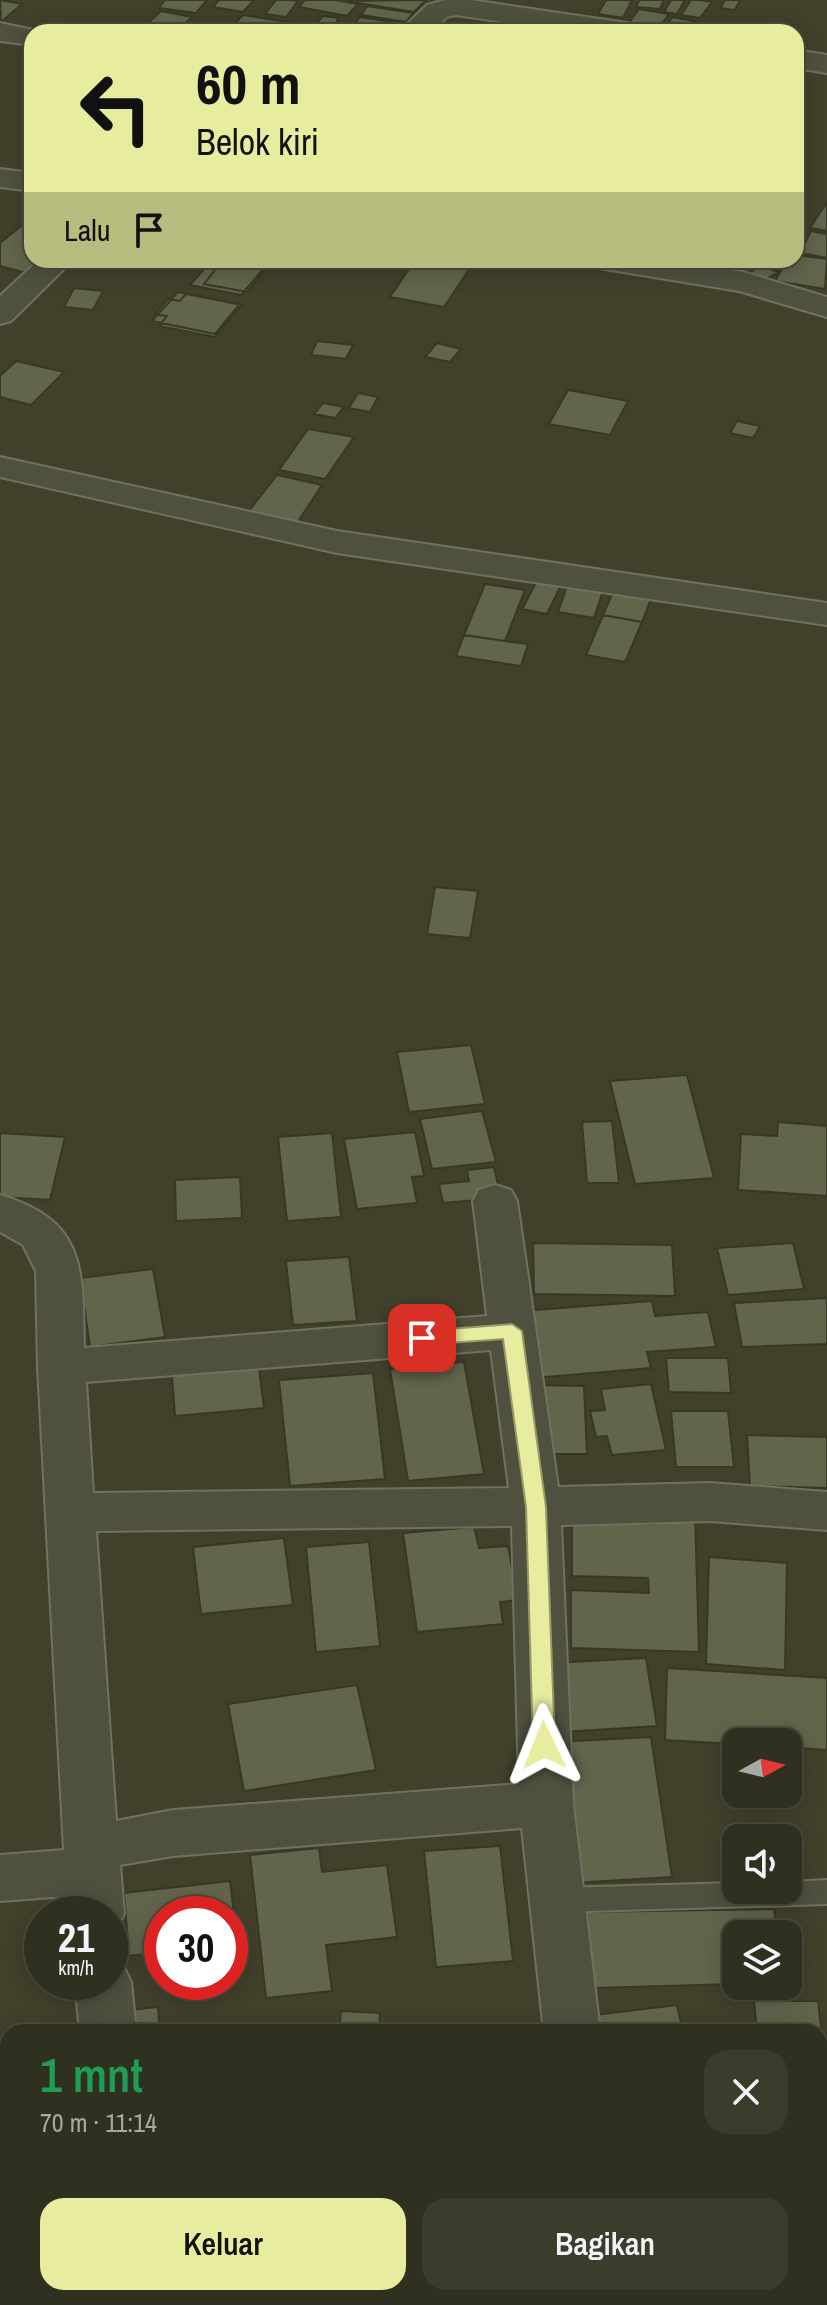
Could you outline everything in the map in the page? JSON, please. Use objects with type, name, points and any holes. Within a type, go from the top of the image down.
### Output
[{"type":"street","points":[[423,24],[445,7],[534,8],[596,24]]},
{"type":"street","points":[[0,32],[24,35]]},
{"type":"street","points":[[804,60],[827,64]]},
{"type":"street","points":[[0,178],[24,181]]},
{"type":"street","points":[[0,314],[49,268]]},
{"type":"street","points":[[655,268],[743,282],[827,307]]},
{"type":"street","points":[[0,467],[337,542],[827,614]]},
{"type":"street","points":[[495,1201],[536,1507],[546,1804],[571,2024]]},
{"type":"street","points":[[0,1211],[39,1234],[53,1253],[59,1271],[61,1367],[94,1878]]},
{"type":"street","points":[[61,1367],[512,1331]]},
{"type":"street","points":[[71,1512],[710,1502],[827,1511]]},
{"type":"street","points":[[0,1878],[94,1878],[173,1833],[546,1804]]},
{"type":"street","points":[[105,2000],[107,2024]]},
{"type":"lane","points":[[557,1900],[827,1892]]},
{"type":"building","points":[[0,0],[22,4],[1,22]]},
{"type":"building","points":[[165,0],[207,0],[196,13],[159,8]]},
{"type":"building","points":[[219,0],[254,0],[243,12],[213,7]]},
{"type":"building","points":[[276,0],[298,1],[286,17],[265,14]]},
{"type":"building","points":[[305,0],[358,4],[347,16],[299,7]]},
{"type":"building","points":[[606,0],[632,0],[623,18],[598,14]]},
{"type":"building","points":[[639,0],[664,0],[660,9],[636,7]]},
{"type":"building","points":[[671,0],[685,0],[677,14],[664,12]]},
{"type":"building","points":[[691,0],[712,2],[700,18],[681,15]]},
{"type":"building","points":[[725,0],[740,0],[735,10],[720,8]]},
{"type":"building","points":[[346,1],[425,1],[414,12]]},
{"type":"building","points":[[367,6],[413,13],[406,22],[361,15]]},
{"type":"building","points":[[639,9],[669,14],[662,24],[628,24]]},
{"type":"building","points":[[161,11],[192,17],[185,24],[147,24]]},
{"type":"building","points":[[243,15],[288,22],[286,24],[235,24]]},
{"type":"building","points":[[323,16],[339,18],[335,24],[316,24]]},
{"type":"building","points":[[360,17],[406,24],[354,24]]},
{"type":"building","points":[[673,17],[708,24],[667,24]]},
{"type":"building","points":[[827,202],[827,231],[810,228]]},
{"type":"building","points":[[24,224],[24,268],[32,268],[26,273],[0,266],[0,243]]},
{"type":"building","points":[[811,231],[827,234],[827,258],[804,254],[804,245]]},
{"type":"building","points":[[804,256],[827,259],[825,289],[775,281],[782,268],[804,268]]},
{"type":"building","points":[[205,268],[264,268],[241,295],[190,285]]},
{"type":"building","points":[[217,268],[266,268],[247,292],[204,284]]},
{"type":"building","points":[[410,268],[470,268],[444,307],[390,297]]},
{"type":"building","points":[[757,268],[778,272],[765,280],[748,274]]},
{"type":"building","points":[[74,288],[103,291],[93,310],[64,307]]},
{"type":"building","points":[[178,292],[240,304],[215,334],[152,321]]},
{"type":"building","points":[[186,294],[242,305],[215,337],[159,326],[167,316],[155,314],[168,299],[180,301]]},
{"type":"building","points":[[317,341],[353,345],[346,359],[311,355]]},
{"type":"building","points":[[437,343],[461,349],[450,362],[425,357]]},
{"type":"building","points":[[16,361],[64,372],[31,405],[0,397],[0,376]]},
{"type":"building","points":[[568,390],[628,401],[610,435],[549,424]]},
{"type":"building","points":[[358,393],[378,397],[370,412],[349,408]]},
{"type":"building","points":[[323,403],[344,407],[335,418],[314,414]]},
{"type":"building","points":[[737,421],[760,426],[753,438],[730,433]]},
{"type":"building","points":[[308,429],[354,437],[325,479],[279,470]]},
{"type":"building","points":[[277,475],[322,485],[297,523],[248,512]]},
{"type":"building","points":[[537,581],[561,585],[547,614],[522,609]]},
{"type":"building","points":[[485,584],[525,590],[505,641],[464,635]]},
{"type":"building","points":[[567,586],[603,591],[594,618],[558,612]]},
{"type":"building","points":[[613,592],[651,599],[642,622],[603,615]]},
{"type":"building","points":[[603,615],[642,622],[625,662],[586,655]]},
{"type":"building","points":[[464,635],[528,644],[521,666],[456,656]]},
{"type":"building","points":[[435,887],[478,891],[470,938],[427,934]]},
{"type":"building","points":[[471,1045],[485,1104],[409,1112],[397,1052]]},
{"type":"building","points":[[687,1075],[714,1178],[635,1184],[610,1081]]},
{"type":"building","points":[[482,1111],[496,1162],[432,1169],[420,1119]]},
{"type":"building","points":[[612,1121],[619,1183],[587,1183],[582,1122]]},
{"type":"building","points":[[778,1122],[827,1126],[827,1196],[738,1190],[741,1134],[777,1136]]},
{"type":"building","points":[[415,1132],[424,1176],[412,1177],[417,1203],[357,1209],[344,1139]]},
{"type":"building","points":[[0,1133],[65,1137],[50,1200],[0,1197]]},
{"type":"building","points":[[332,1133],[341,1217],[287,1221],[278,1137]]},
{"type":"building","points":[[494,1167],[501,1198],[443,1203],[439,1184],[469,1181],[467,1170]]},
{"type":"building","points":[[240,1177],[242,1218],[176,1221],[175,1180]]},
{"type":"building","points":[[533,1243],[672,1245],[675,1296],[534,1294]]},
{"type":"building","points":[[793,1243],[804,1289],[728,1295],[717,1248]]},
{"type":"building","points":[[349,1257],[357,1321],[293,1325],[286,1261]]},
{"type":"building","points":[[153,1269],[165,1337],[90,1347],[80,1278]]},
{"type":"building","points":[[827,1298],[827,1344],[742,1347],[734,1303]]},
{"type":"building","points":[[652,1301],[655,1316],[708,1312],[716,1347],[647,1352],[651,1368],[534,1378],[522,1311]]},
{"type":"building","points":[[666,1358],[728,1358],[731,1393],[669,1392]]},
{"type":"building","points":[[464,1362],[484,1474],[408,1481],[390,1369]]},
{"type":"building","points":[[259,1368],[264,1408],[175,1416],[172,1375]]},
{"type":"building","points":[[373,1373],[385,1479],[290,1486],[279,1380]]},
{"type":"building","points":[[651,1384],[666,1450],[612,1455],[607,1436],[596,1437],[590,1411],[605,1410],[601,1389]]},
{"type":"building","points":[[532,1385],[584,1386],[587,1454],[533,1454]]},
{"type":"building","points":[[671,1411],[728,1411],[734,1467],[676,1467]]},
{"type":"building","points":[[747,1435],[827,1437],[827,1488],[750,1486]]},
{"type":"building","points":[[655,1511],[695,1512],[699,1652],[571,1648],[571,1590],[649,1593],[648,1578],[572,1576],[572,1521],[656,1524]]},
{"type":"building","points":[[474,1527],[479,1548],[508,1546],[518,1600],[500,1602],[503,1624],[417,1632],[403,1533]]},
{"type":"building","points":[[284,1538],[293,1605],[201,1614],[193,1547]]},
{"type":"building","points":[[369,1542],[380,1646],[316,1652],[306,1547]]},
{"type":"building","points":[[709,1557],[787,1563],[785,1670],[706,1664]]},
{"type":"building","points":[[646,1658],[657,1726],[562,1732],[553,1663]]},
{"type":"building","points":[[667,1668],[827,1678],[827,1750],[802,1748],[802,1728],[722,1728],[722,1743],[665,1740]]},
{"type":"building","points":[[357,1685],[376,1770],[244,1791],[228,1704]]},
{"type":"building","points":[[651,1737],[672,1877],[574,1883],[557,1742]]},
{"type":"building","points":[[500,1846],[513,1961],[436,1967],[424,1851]]},
{"type":"building","points":[[319,1848],[322,1872],[387,1865],[397,1937],[326,1945],[332,1991],[266,1998],[250,1855]]},
{"type":"building","points":[[230,1881],[232,1896],[144,1896],[144,1954],[129,1956],[128,1896],[124,1893]]},
{"type":"building","points":[[774,1909],[775,1920],[722,1920],[722,1984],[592,1988],[587,1912]]},
{"type":"building","points":[[754,2001],[818,2001],[821,2024],[756,2024]]},
{"type":"building","points":[[677,2005],[681,2024],[596,2024],[594,2015]]},
{"type":"building","points":[[158,2007],[159,2024],[119,2024],[118,2011]]},
{"type":"building","points":[[341,2011],[380,2013],[379,2024],[340,2024]]},
{"type":"route","points":[[422,1338],[512,1331],[536,1507],[544,1745]]}]
